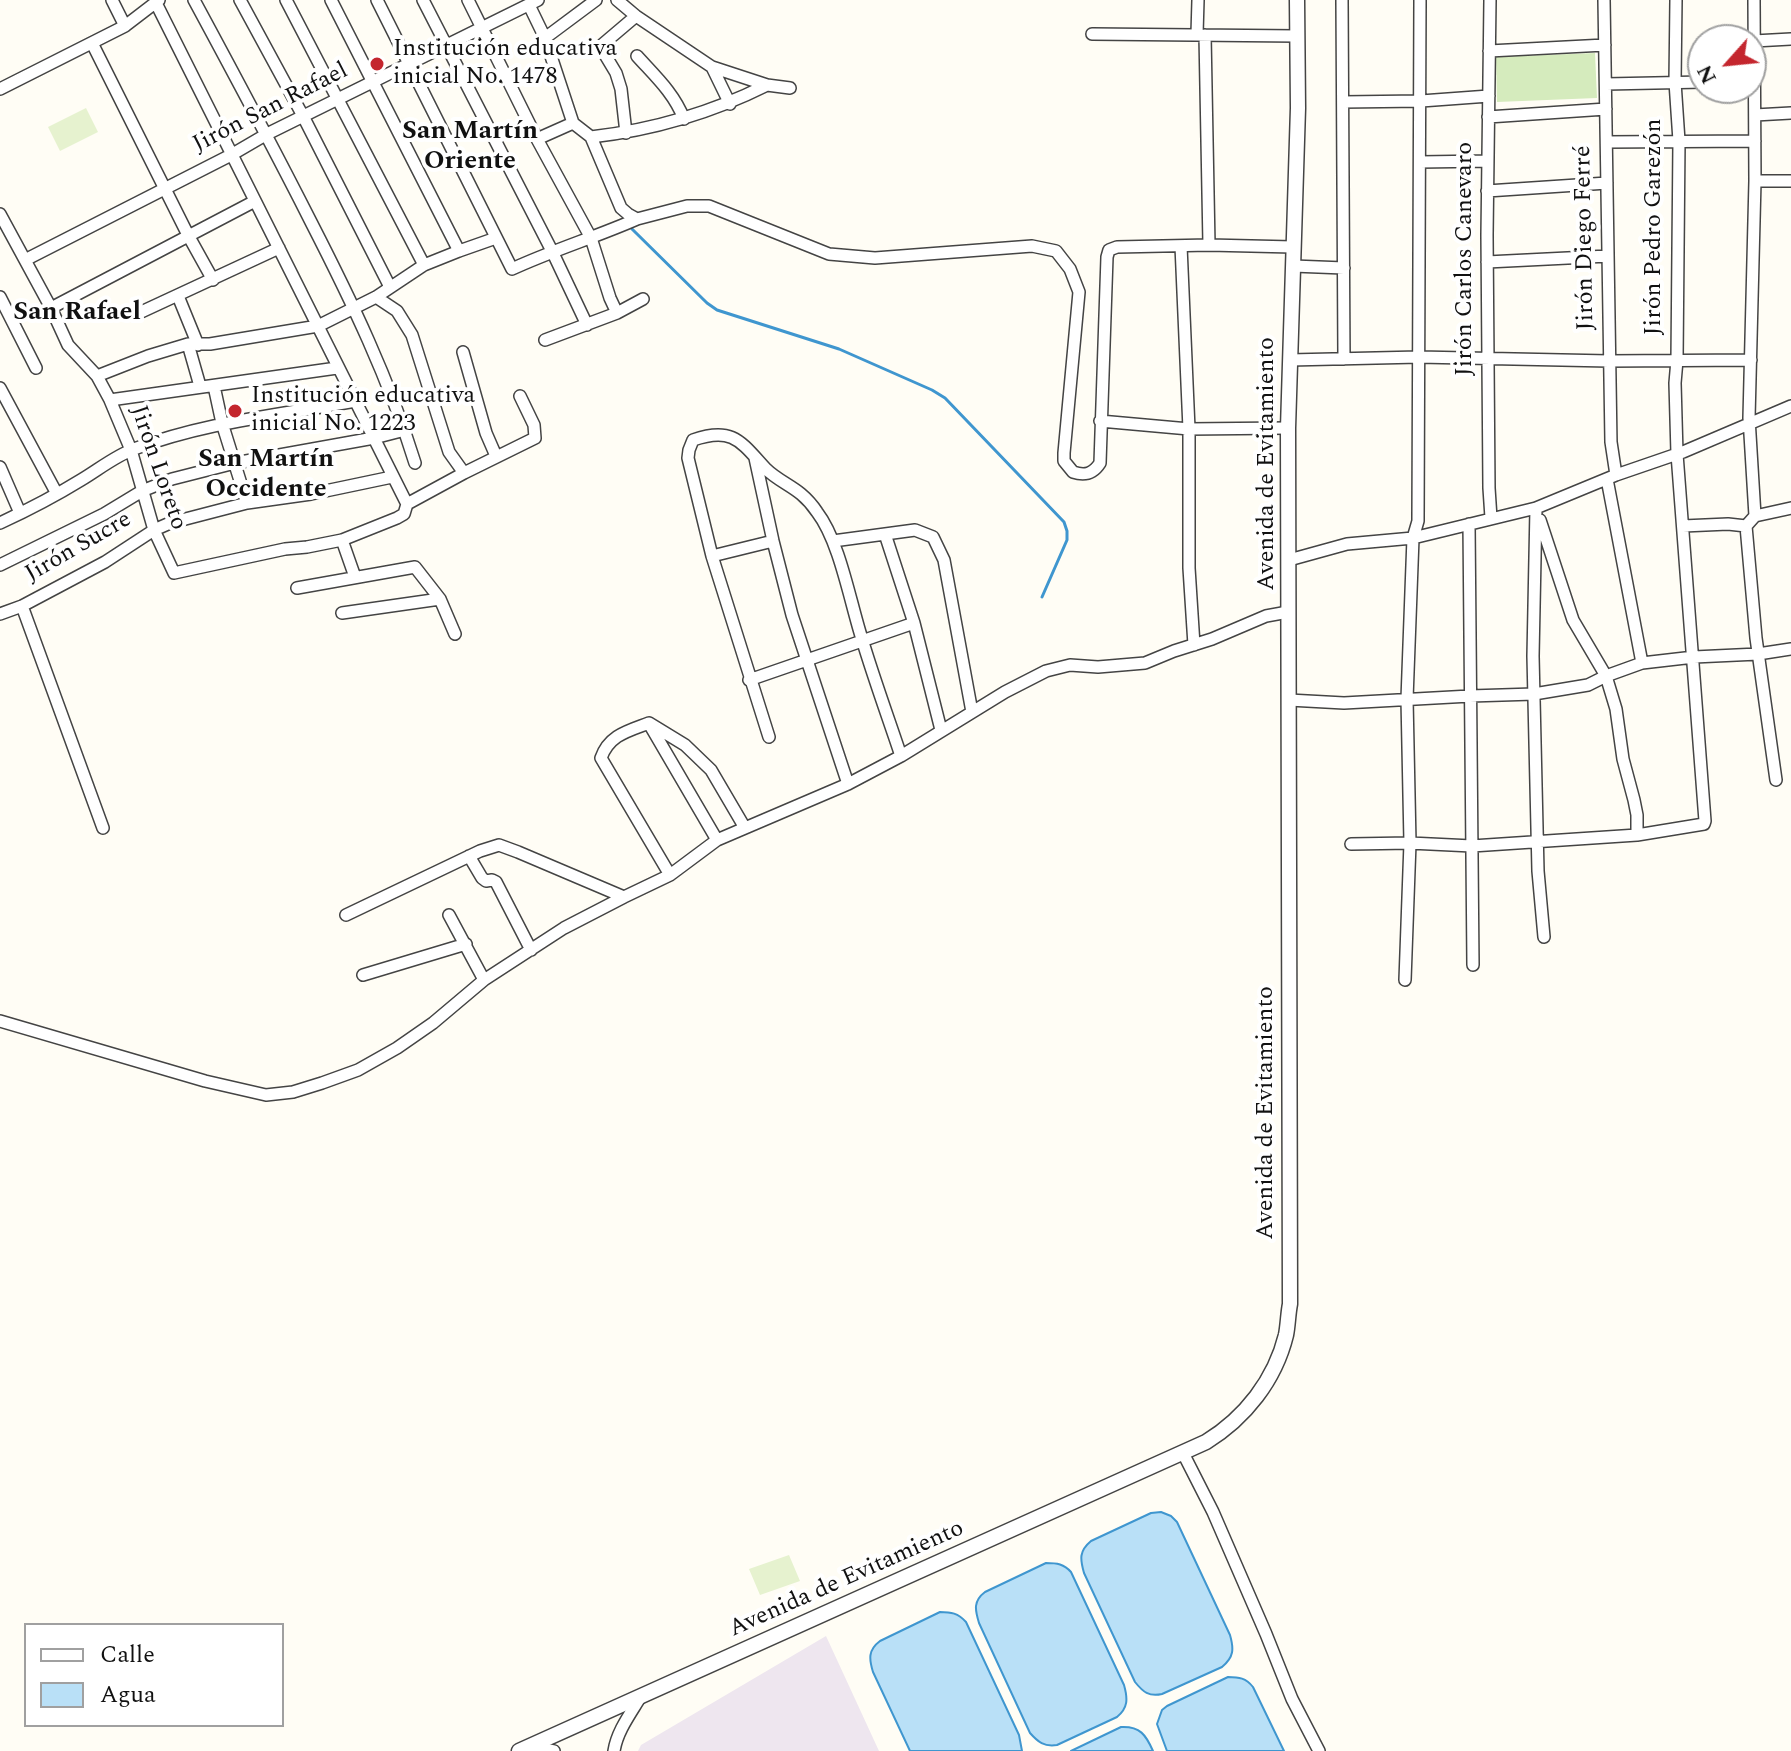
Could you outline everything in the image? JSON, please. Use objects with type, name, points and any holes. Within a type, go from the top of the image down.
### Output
[{"type":"street","points":[[112,0],[125,26]]},
{"type":"street","points":[[194,0],[267,134],[355,308],[405,430],[415,463]]},
{"type":"street","points":[[240,0],[390,287]]},
{"type":"street","points":[[286,0],[424,265]]},
{"type":"street","points":[[331,0],[459,251]]},
{"type":"street","points":[[377,0],[512,269],[637,219],[687,206],[709,206],[829,254],[875,258],[1032,246],[1056,251],[1070,269],[1079,292],[1064,453],[1064,461],[1073,472],[1087,474],[1100,463],[1109,250],[1117,247],[1209,245],[1293,247]]},
{"type":"street","points":[[423,0],[587,325]]},
{"type":"street","points":[[468,0],[537,139],[591,238],[617,313]]},
{"type":"street","points":[[545,38],[596,0]]},
{"type":"street","points":[[617,0],[712,67],[767,85],[790,88]]},
{"type":"street","points":[[1198,0],[1209,245]]},
{"type":"street","name":"Avenida de Evitamiento","points":[[525,1749],[1183,1453],[1234,1423],[1267,1381],[1286,1334],[1290,1304],[1288,428],[1298,108],[1297,0]]},
{"type":"street","points":[[1342,0],[1344,359]]},
{"type":"street","points":[[1405,980],[1410,843],[1407,699],[1413,538],[1418,521],[1420,0]]},
{"type":"street","name":"Jirón Carlos Canevaro","points":[[1490,0],[1487,262],[1491,518]]},
{"type":"street","name":"Jirón Diego Ferré","points":[[1604,0],[1612,477],[1642,663]]},
{"type":"street","name":"Jirón Pedro Garezón","points":[[1637,835],[1704,824],[1705,821],[1677,454],[1675,383],[1679,141],[1675,82],[1676,0]]},
{"type":"street","points":[[1754,0],[1754,24]]},
{"type":"street","points":[[0,89],[125,26],[158,2],[231,155],[407,504]]},
{"type":"street","points":[[534,2],[573,123],[591,137],[621,208],[637,219]]},
{"type":"street","name":"Jirón San Rafael","points":[[25,260],[267,134],[534,2]]},
{"type":"street","points":[[626,133],[621,89],[616,73],[601,48],[636,16]]},
{"type":"street","points":[[1092,34],[1297,36]]},
{"type":"street","points":[[1767,40],[1791,39]]},
{"type":"street","points":[[92,43],[213,280]]},
{"type":"street","points":[[1489,51],[1605,45]]},
{"type":"street","points":[[637,56],[670,92],[684,119]]},
{"type":"street","points":[[712,67],[730,104]]},
{"type":"street","points":[[1606,84],[1687,82]]},
{"type":"street","points":[[591,137],[626,133],[684,119],[730,104],[767,85]]},
{"type":"street","points":[[1343,102],[1489,96]]},
{"type":"street","points":[[1754,104],[1750,424],[1755,516]]},
{"type":"street","points":[[1488,117],[1606,109]]},
{"type":"street","points":[[1755,115],[1791,113]]},
{"type":"street","points":[[537,139],[573,123]]},
{"type":"street","points":[[1607,142],[1755,141]]},
{"type":"street","points":[[1420,162],[1487,161]]},
{"type":"street","points":[[1755,181],[1791,181]]},
{"type":"street","points":[[1487,191],[1607,183]]},
{"type":"street","points":[[51,308],[255,201]]},
{"type":"street","name":"Jirón Loreto","points":[[0,214],[68,345],[97,376],[110,400],[131,450],[154,530],[174,573],[342,540]]},
{"type":"street","points":[[97,376],[148,356],[193,344],[263,337],[318,326],[376,297],[424,265],[496,238]]},
{"type":"street","points":[[1181,246],[1189,429],[1189,568],[1194,645]]},
{"type":"street","points":[[139,313],[279,248]]},
{"type":"street","points":[[1487,262],[1608,256]]},
{"type":"street","points":[[1293,266],[1344,268]]},
{"type":"street","points":[[178,296],[193,344],[200,386]]},
{"type":"street","points":[[0,297],[36,368]]},
{"type":"street","points":[[376,297],[397,311],[412,335],[449,452],[464,473]]},
{"type":"street","points":[[545,340],[617,313],[643,299]]},
{"type":"street","points":[[463,352],[486,433],[496,456]]},
{"type":"street","points":[[1290,360],[1419,357],[1751,360]]},
{"type":"street","points":[[110,400],[337,368]]},
{"type":"street","points":[[214,386],[247,503]]},
{"type":"street","points":[[0,388],[57,494]]},
{"type":"street","points":[[355,577],[342,540],[397,518],[404,514],[407,504],[535,438],[534,425],[520,396]]},
{"type":"street","points":[[0,523],[57,494],[131,450],[222,423],[355,401]]},
{"type":"street","points":[[1289,560],[1347,544],[1413,538],[1536,508],[1791,406]]},
{"type":"street","points":[[1100,421],[1189,429],[1288,428]]},
{"type":"street","points":[[0,565],[92,520],[142,491],[186,475],[405,430]]},
{"type":"street","points":[[769,737],[712,556],[688,458],[690,444],[704,436],[730,436],[745,445],[768,471],[801,494],[830,532],[901,756]]},
{"type":"street","points":[[755,456],[773,541],[806,659],[848,784]]},
{"type":"street","points":[[0,467],[20,513]]},
{"type":"street","name":"Jirón Sucre","points":[[0,614],[22,606],[105,562],[154,530],[247,503],[311,494],[392,477]]},
{"type":"street","points":[[1351,844],[1472,846],[1637,835],[1637,815],[1623,759],[1616,709],[1606,676],[1573,620],[1536,508]]},
{"type":"street","points":[[1536,508],[1533,656],[1538,871],[1544,937]]},
{"type":"street","points":[[1776,780],[1758,654],[1746,526],[1755,516],[1791,508]]},
{"type":"street","points":[[1469,524],[1473,965]]},
{"type":"street","points":[[1683,526],[1746,526]]},
{"type":"street","points":[[833,541],[915,530],[933,537],[944,560],[972,712]]},
{"type":"street","points":[[885,534],[914,623],[941,730]]},
{"type":"street","points":[[712,556],[773,541]]},
{"type":"street","points":[[297,588],[415,567],[440,599],[455,634]]},
{"type":"street","points":[[342,613],[440,599]]},
{"type":"street","points":[[22,606],[103,828]]},
{"type":"street","points":[[0,1021],[205,1081],[266,1095],[322,1083],[367,1065],[433,1023],[484,980],[564,928],[670,875],[717,840],[848,784],[901,756],[1005,692],[1055,667],[1145,663],[1266,616],[1288,612]]},
{"type":"street","points":[[749,680],[914,623]]},
{"type":"street","points":[[1289,700],[1344,703],[1534,694],[1588,685],[1642,663],[1791,649]]},
{"type":"street","points":[[649,723],[685,745],[711,770],[745,828]]},
{"type":"street","points":[[649,723],[717,840]]},
{"type":"street","points":[[649,723],[620,733],[605,747],[601,758],[670,875]]},
{"type":"street","points":[[346,915],[469,856],[499,845],[624,897]]},
{"type":"street","points":[[469,856],[482,878],[496,882],[531,950]]},
{"type":"street","points":[[449,915],[484,980]]},
{"type":"street","points":[[363,975],[466,944]]},
{"type":"street","points":[[1183,1453],[1213,1512],[1292,1699],[1319,1751]]},
{"type":"street","points":[[614,1751],[641,1696]]},
{"type":"street","points":[[525,1749],[554,1751]]},
{"type":"shaded area","points":[[826,1636],[879,1751],[638,1751],[641,1745]]},
{"type":"green space","points":[[1595,53],[1597,98],[1497,102],[1496,57]]},
{"type":"green space","points":[[86,108],[98,132],[60,151],[48,127]]},
{"type":"green space","points":[[789,1555],[800,1581],[760,1595],[749,1569]]},
{"type":"water","points":[[1161,1512],[1177,1522],[1230,1635],[1232,1649],[1229,1660],[1222,1667],[1162,1694],[1153,1695],[1135,1682],[1084,1573],[1081,1559],[1084,1548],[1091,1541],[1151,1513]]},
{"type":"water","points":[[1046,1563],[1060,1564],[1071,1572],[1124,1685],[1126,1699],[1125,1707],[1117,1717],[1057,1745],[1042,1743],[1030,1733],[979,1623],[976,1610],[978,1599],[985,1592]]},
{"type":"water","points":[[940,1612],[954,1614],[966,1622],[1019,1735],[1022,1751],[910,1751],[873,1672],[870,1655],[880,1641]]},
{"type":"water","points":[[1228,1677],[1242,1679],[1253,1687],[1284,1751],[1167,1751],[1157,1724],[1162,1710]]},
{"type":"water","points":[[1121,1727],[1142,1733],[1153,1751],[1071,1751]]},
{"type":"waterway","points":[[632,229],[717,310],[839,349],[945,398],[1064,522],[1067,540],[1042,597]]},
{"type":"place","name":"Institución educativa inicial No. 1478","points":[[377,64]]},
{"type":"place","name":"Institución educativa inicial No. 1223","points":[[235,411]]},
{"type":"district","name":"San Martín Oriente","points":[[470,148]]},
{"type":"district","name":"San Rafael","points":[[77,314]]},
{"type":"district","name":"San Martín Occidente","points":[[266,476]]}]
